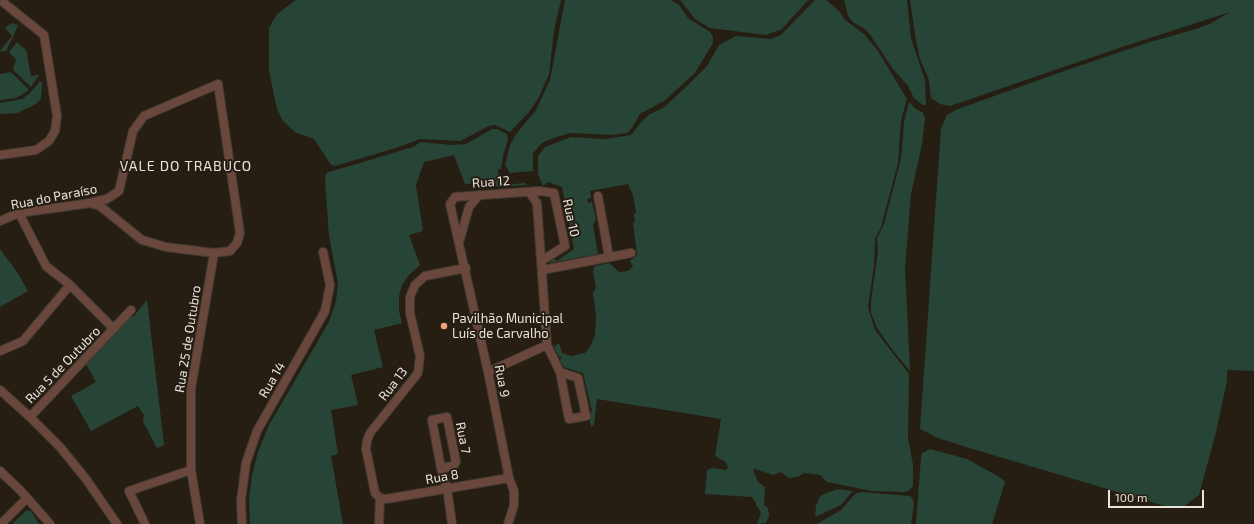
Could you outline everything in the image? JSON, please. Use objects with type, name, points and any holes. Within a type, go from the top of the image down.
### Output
[{"type":"street","points":[[0,155],[36,150],[49,141],[55,131],[57,116],[44,35],[4,4]]},
{"type":"street","name":"Rua do Paraíso","points":[[0,221],[19,213],[107,199],[119,191],[133,131],[144,116],[218,84],[240,233],[237,244],[230,252],[214,252]]},
{"type":"street","points":[[529,192],[537,203],[548,345],[560,372],[569,419],[586,416],[578,378],[560,372]]},
{"type":"street","name":"Rua 12","points":[[455,197],[529,192]]},
{"type":"street","name":"Rua 10","points":[[529,192],[554,194],[565,246],[542,265]]},
{"type":"street","name":"Rua 9","points":[[460,242],[469,207],[479,195]]},
{"type":"street","points":[[110,214],[111,196]]},
{"type":"street","points":[[598,196],[609,257]]},
{"type":"street","name":"Rua 9","points":[[455,197],[450,204],[466,268],[509,478],[514,491],[514,505],[508,524]]},
{"type":"street","points":[[89,203],[100,206],[142,240],[166,247],[214,252]]},
{"type":"street","name":"Rua 5 de Outubro","points":[[19,213],[46,266],[70,284],[114,329]]},
{"type":"street","name":"Rua 25 de Outubro","points":[[200,524],[190,470],[191,389],[214,252]]},
{"type":"street","name":"Rua 14","points":[[242,524],[241,500],[246,463],[257,431],[325,311],[330,285],[323,252]]},
{"type":"street","points":[[542,265],[631,253]]},
{"type":"street","name":"Rua 13","points":[[380,498],[375,493],[366,449],[367,440],[370,432],[418,373],[420,356],[410,313],[410,297],[415,285],[424,276],[466,268]]},
{"type":"street","points":[[0,351],[23,341],[70,284]]},
{"type":"street","name":"Rua 5 de Outubro","points":[[30,417],[132,310]]},
{"type":"street","points":[[488,372],[548,345]]},
{"type":"street","points":[[0,390],[60,447],[86,479],[116,524]]},
{"type":"street","name":"Rua 7","points":[[441,468],[453,466],[456,462],[447,417],[432,420],[441,468],[447,488],[452,524]]},
{"type":"street","points":[[145,524],[129,491],[190,470]]},
{"type":"street","points":[[0,471],[50,524]]},
{"type":"street","name":"Rua 8","points":[[380,498],[386,499],[509,478]]},
{"type":"street","points":[[1,524],[27,498]]},
{"type":"street","points":[[379,524],[380,498]]},
{"type":"green space","points":[[296,0],[561,0],[554,31],[549,74],[539,97],[529,112],[510,132],[495,125],[489,126],[460,141],[420,139],[396,148],[335,166],[331,165],[314,139],[295,132],[283,121],[277,109],[269,71],[269,28],[277,14]]},
{"type":"green space","points":[[565,0],[671,0],[679,5],[688,18],[710,32],[713,37],[713,43],[695,73],[664,101],[640,114],[632,128],[627,133],[611,135],[570,133],[551,139],[542,143],[533,153],[533,171],[510,173],[505,165],[510,145],[516,134],[536,110],[550,80]]},
{"type":"green space","points":[[680,0],[808,0],[782,29],[766,35],[710,28],[695,19]]},
{"type":"green space","points":[[815,0],[826,0],[839,11],[845,20],[864,34],[878,51],[907,99],[901,121],[898,163],[881,227],[875,239],[874,265],[868,307],[875,330],[909,374],[908,438],[913,465],[913,486],[908,491],[904,492],[872,491],[827,482],[820,475],[804,473],[798,477],[789,478],[781,472],[773,475],[755,469],[753,470],[758,482],[765,487],[764,505],[768,508],[769,516],[766,523],[757,524],[761,513],[752,497],[705,494],[707,470],[712,468],[725,470],[728,468],[726,462],[715,456],[721,419],[597,399],[594,425],[591,427],[589,416],[592,411],[583,373],[564,367],[560,360],[562,357],[559,357],[554,347],[559,343],[562,353],[571,356],[585,353],[590,347],[595,335],[596,316],[593,293],[596,288],[593,271],[595,266],[609,263],[619,272],[628,271],[633,266],[630,261],[637,255],[633,223],[635,222],[634,214],[636,213],[633,195],[628,184],[590,191],[591,198],[587,199],[588,203],[592,202],[596,219],[593,225],[598,254],[549,263],[554,259],[557,261],[574,249],[562,187],[548,182],[543,186],[538,174],[538,156],[545,147],[571,137],[605,139],[631,135],[642,121],[650,114],[663,108],[707,66],[719,45],[736,36],[771,39],[781,35]]},
{"type":"green space","points":[[844,0],[907,0],[911,38],[925,80],[926,105],[923,105],[914,98],[908,86],[893,69],[871,36],[865,29],[854,23],[848,16]]},
{"type":"green space","points":[[910,0],[1254,0],[1254,371],[1227,370],[1227,381],[1216,432],[1199,495],[1182,508],[1168,507],[966,447],[938,438],[920,429],[941,128],[947,115],[958,109],[1150,42],[1196,29],[1210,24],[1230,12],[950,106],[940,104],[931,98],[929,80],[920,59]]},
{"type":"green space","points":[[12,23],[18,25],[13,37],[6,51],[0,51],[12,36],[5,28]]},
{"type":"green space","points":[[17,42],[26,50],[31,76],[39,75],[31,87],[13,70],[16,60],[9,52]]},
{"type":"green space","points":[[11,72],[29,90],[16,98],[0,100],[0,74]]},
{"type":"green space","points":[[40,81],[42,82],[41,99],[36,104],[17,113],[0,114],[0,103],[22,99],[30,93]]},
{"type":"green space","points":[[909,102],[923,113],[925,118],[922,144],[911,194],[905,268],[910,371],[877,328],[871,313],[871,302],[878,251],[877,238],[884,224],[901,159],[904,122]]},
{"type":"green space","points":[[492,129],[497,129],[507,134],[508,139],[501,169],[498,169],[499,180],[502,185],[525,183],[527,185],[497,187],[493,182],[465,184],[454,155],[424,162],[416,185],[423,231],[409,235],[420,265],[409,275],[402,285],[399,296],[399,311],[402,323],[374,330],[383,367],[351,375],[358,405],[331,410],[338,454],[331,456],[343,524],[250,524],[249,499],[252,475],[258,452],[269,425],[329,322],[336,301],[338,283],[329,236],[325,181],[326,173],[413,147],[421,142],[451,145],[466,144]]},
{"type":"green space","points":[[0,249],[17,272],[28,291],[0,307]]},
{"type":"green space","points":[[147,300],[164,445],[157,448],[143,422],[144,415],[138,406],[91,431],[71,396],[96,382],[85,362],[129,318],[134,316]]},
{"type":"green space","points":[[930,449],[967,459],[1001,478],[1005,482],[992,524],[916,524],[921,457],[922,453]]},
{"type":"green space","points":[[837,489],[853,491],[841,505],[815,517],[816,506],[820,496]]},
{"type":"green space","points":[[861,492],[910,496],[913,499],[914,505],[911,524],[817,524],[841,510],[855,494]]},
{"type":"green space","points":[[27,510],[31,511],[39,524],[12,524]]},
{"type":"place","name":"Pavilhão Municipal Luís de Carvalho","points":[[444,326]]},
{"type":"district","name":"VALE DO TRABUCO","points":[[186,166]]}]
